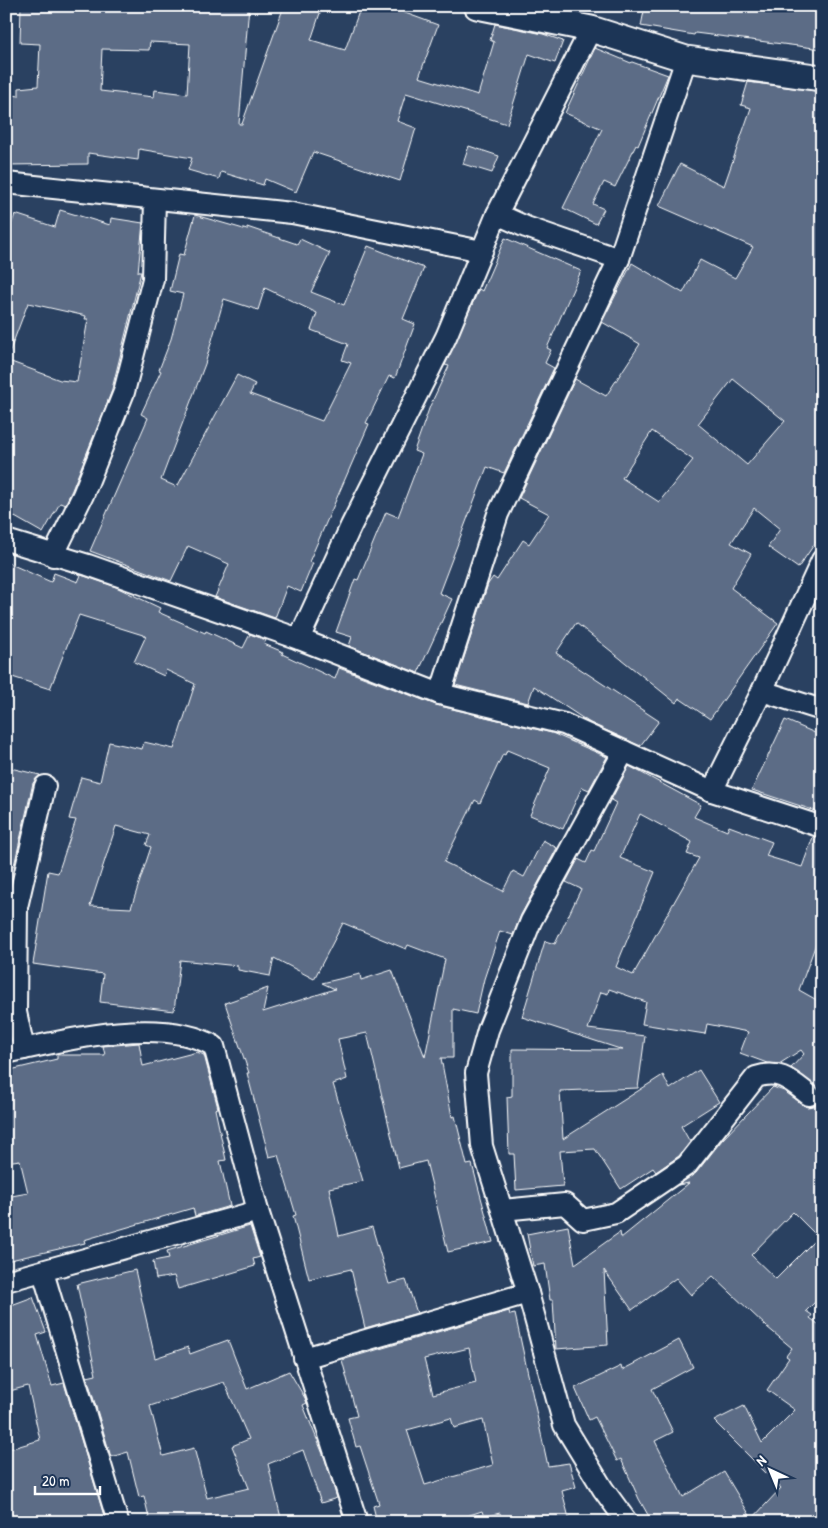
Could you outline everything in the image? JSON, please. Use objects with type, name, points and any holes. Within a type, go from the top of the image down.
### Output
[{"type":"street","points":[[479,6],[591,29],[686,59],[822,78]]},
{"type":"street","points":[[299,639],[351,526],[446,337],[497,214],[591,29]]},
{"type":"street","points":[[440,694],[498,514],[620,259],[686,59]]},
{"type":"street","points":[[6,183],[292,213],[482,251]]},
{"type":"street","points":[[53,556],[82,494],[124,392],[153,279],[155,199]]},
{"type":"street","points":[[497,214],[526,227],[620,259]]},
{"type":"street","points":[[6,540],[53,556],[88,565],[299,639],[440,694],[564,724],[712,791],[822,827]]},
{"type":"street","points":[[712,791],[762,691],[822,560]]},
{"type":"street","points":[[762,691],[822,710]]},
{"type":"street","points":[[624,751],[531,921],[485,1038],[476,1073],[482,1146],[528,1293],[564,1425],[603,1489],[627,1522]]},
{"type":"street","points":[[45,786],[17,906],[15,1051],[132,1030],[199,1037],[214,1046],[258,1211],[357,1522]]},
{"type":"street","points":[[502,1210],[566,1204],[583,1220],[616,1213],[688,1165],[756,1077],[772,1073],[788,1079],[809,1094]]},
{"type":"street","points":[[6,1281],[258,1211]]},
{"type":"street","points":[[43,1272],[118,1522]]},
{"type":"street","points":[[304,1358],[528,1293]]},
{"type":"building","points":[[21,6],[249,6],[239,124],[242,124],[284,6],[310,6],[321,10],[311,40],[345,50],[361,6],[386,6],[438,25],[419,77],[478,95],[494,42],[490,40],[495,24],[543,34],[563,41],[555,63],[529,54],[507,124],[406,93],[397,121],[416,128],[400,181],[313,152],[296,192],[265,179],[263,185],[221,172],[219,179],[188,170],[192,158],[139,149],[138,160],[88,153],[88,164],[6,165],[6,94],[19,96],[19,88],[38,86],[40,44],[20,43]],"holes":[[[150,42],[190,44],[187,94],[155,90],[154,97],[100,91],[102,49],[149,50]]]},
{"type":"building","points":[[645,6],[822,6],[822,49],[695,33],[694,35],[641,26]]},
{"type":"building","points":[[595,48],[631,63],[668,75],[638,146],[636,145],[615,187],[604,182],[593,204],[604,209],[596,224],[563,208],[602,129],[565,113]]},
{"type":"building","points":[[748,82],[822,92],[822,533],[798,568],[768,547],[780,529],[754,508],[731,543],[751,554],[731,588],[778,623],[710,719],[679,698],[676,703],[576,623],[556,653],[659,721],[640,746],[590,723],[534,686],[528,703],[455,685],[488,584],[493,577],[497,580],[523,540],[529,544],[549,514],[519,498],[575,379],[606,396],[640,344],[602,322],[632,263],[683,293],[700,260],[735,278],[753,247],[659,206],[680,164],[724,186],[751,108],[741,105]],"holes":[[[733,379],[785,421],[747,465],[698,424]],[[652,431],[693,460],[659,502],[622,478]]]},
{"type":"building","points":[[469,146],[499,156],[492,173],[463,164]]},
{"type":"building","points":[[60,210],[110,225],[111,218],[143,223],[138,272],[141,272],[111,393],[65,505],[60,503],[43,533],[6,512],[6,360],[60,380],[77,382],[88,319],[85,319],[86,316],[28,303],[8,356],[6,356],[6,241],[15,214],[55,227]]},
{"type":"building","points":[[195,215],[247,230],[247,227],[297,244],[300,239],[330,253],[311,292],[344,305],[368,246],[424,268],[403,319],[415,324],[395,378],[389,376],[366,423],[369,424],[309,562],[313,563],[301,592],[287,586],[275,618],[215,597],[229,564],[188,546],[171,581],[90,551],[148,418],[141,414],[161,371],[159,370],[171,339],[183,294],[170,291],[179,254],[184,255]],"holes":[[[265,288],[317,313],[311,330],[348,344],[342,360],[351,363],[322,421],[250,394],[255,384],[237,375],[177,487],[161,480],[205,364],[224,299],[258,310]]]},
{"type":"building","points":[[505,238],[581,271],[547,348],[551,350],[545,363],[554,368],[504,473],[487,467],[439,593],[452,599],[418,673],[349,646],[352,637],[336,632],[355,579],[358,580],[386,512],[398,517],[422,454],[414,451],[430,406],[449,366],[445,365],[479,289],[482,291]]},
{"type":"building","points":[[6,562],[51,582],[54,573],[78,582],[81,575],[116,587],[160,608],[158,612],[243,648],[250,634],[266,640],[264,644],[283,652],[282,654],[335,679],[339,668],[436,705],[552,733],[607,757],[589,790],[582,787],[563,829],[530,815],[550,768],[507,750],[505,755],[503,754],[480,803],[475,800],[444,862],[503,891],[513,871],[524,877],[543,840],[557,848],[521,915],[513,935],[500,931],[484,979],[476,1014],[453,1009],[453,1058],[441,1058],[452,1117],[455,1116],[467,1165],[472,1164],[493,1242],[448,1252],[426,1161],[399,1168],[367,1033],[338,1039],[347,1079],[333,1084],[363,1181],[329,1188],[339,1236],[372,1227],[389,1284],[406,1280],[417,1313],[365,1328],[351,1269],[309,1279],[293,1216],[296,1215],[278,1155],[269,1157],[247,1073],[249,1073],[225,1003],[268,988],[263,1012],[335,989],[322,983],[360,974],[361,980],[392,970],[425,1057],[445,959],[408,945],[406,949],[343,923],[314,979],[274,958],[270,976],[238,970],[238,966],[180,960],[174,1011],[100,1002],[103,974],[33,964],[48,871],[58,873],[76,820],[69,819],[81,777],[100,782],[109,742],[142,749],[144,742],[174,749],[195,684],[166,670],[164,676],[134,662],[146,636],[79,615],[50,689],[6,675]],"holes":[[[116,826],[150,835],[146,845],[151,847],[131,908],[90,906]]]},
{"type":"building","points":[[785,720],[822,736],[822,813],[752,790]]},
{"type":"building","points":[[629,766],[701,805],[694,817],[727,831],[729,826],[772,842],[766,856],[802,867],[813,837],[822,839],[822,943],[817,941],[799,990],[822,1003],[822,1295],[806,1311],[812,1315],[810,1318],[822,1327],[822,1522],[652,1522],[639,1499],[621,1459],[617,1461],[595,1417],[589,1420],[575,1388],[621,1366],[622,1370],[679,1340],[693,1367],[652,1389],[673,1432],[655,1441],[683,1497],[724,1472],[752,1519],[781,1488],[714,1421],[744,1406],[762,1443],[795,1410],[767,1390],[789,1358],[786,1356],[792,1348],[713,1276],[691,1295],[676,1278],[632,1310],[604,1270],[608,1345],[556,1349],[553,1300],[550,1300],[545,1264],[533,1266],[527,1234],[568,1226],[575,1264],[620,1232],[621,1238],[689,1183],[678,1185],[696,1173],[722,1140],[773,1087],[784,1091],[807,1107],[814,1106],[821,1097],[816,1086],[791,1068],[804,1054],[801,1050],[779,1064],[767,1063],[740,1053],[748,1032],[707,1024],[705,1034],[642,1024],[646,1002],[609,989],[608,994],[601,992],[588,1029],[645,1036],[638,1088],[560,1091],[563,1139],[663,1075],[670,1089],[699,1070],[719,1102],[681,1126],[690,1142],[679,1156],[656,1172],[653,1168],[621,1189],[595,1149],[560,1151],[563,1186],[516,1190],[514,1154],[509,1154],[507,1097],[512,1096],[512,1049],[623,1050],[522,1017],[545,941],[555,944],[581,889],[566,882],[578,859],[586,863],[592,850],[594,851],[616,803],[611,800]],"holes":[[[640,814],[692,842],[687,854],[699,858],[633,975],[616,967],[655,872],[620,858]],[[793,1212],[818,1237],[776,1279],[751,1255]]]},
{"type":"building","points":[[6,767],[40,775],[33,783],[14,866],[6,865]]},
{"type":"building","points":[[139,1043],[143,1066],[197,1052],[204,1055],[218,1108],[215,1109],[226,1160],[220,1161],[230,1206],[195,1216],[193,1208],[84,1240],[85,1243],[6,1261],[6,1197],[28,1193],[20,1160],[6,1162],[6,1071],[57,1059],[57,1055],[105,1055],[103,1046]]},
{"type":"building","points":[[250,1226],[260,1257],[253,1259],[255,1266],[178,1289],[174,1276],[156,1279],[153,1261],[169,1258],[167,1251]]},
{"type":"building","points":[[135,1270],[155,1358],[188,1347],[190,1354],[228,1340],[247,1389],[289,1371],[307,1403],[303,1405],[325,1459],[337,1498],[321,1503],[303,1450],[268,1464],[282,1522],[150,1522],[144,1496],[139,1497],[128,1452],[111,1457],[87,1377],[96,1375],[77,1284]],"holes":[[[224,1382],[249,1439],[232,1446],[249,1488],[207,1498],[194,1448],[163,1456],[150,1406]]]},
{"type":"building","points":[[33,1297],[46,1332],[37,1335],[52,1386],[64,1383],[106,1522],[6,1522],[6,1450],[40,1440],[28,1386],[6,1392],[6,1307]]},
{"type":"building","points":[[509,1311],[510,1315],[515,1314],[548,1466],[569,1463],[576,1487],[562,1491],[570,1522],[502,1522],[500,1513],[484,1517],[482,1511],[448,1522],[377,1522],[373,1506],[379,1504],[360,1446],[356,1447],[348,1418],[357,1416],[342,1360]],"holes":[[[469,1348],[476,1383],[433,1394],[424,1359]],[[451,1418],[454,1428],[483,1420],[493,1465],[425,1485],[407,1430]]]}]
